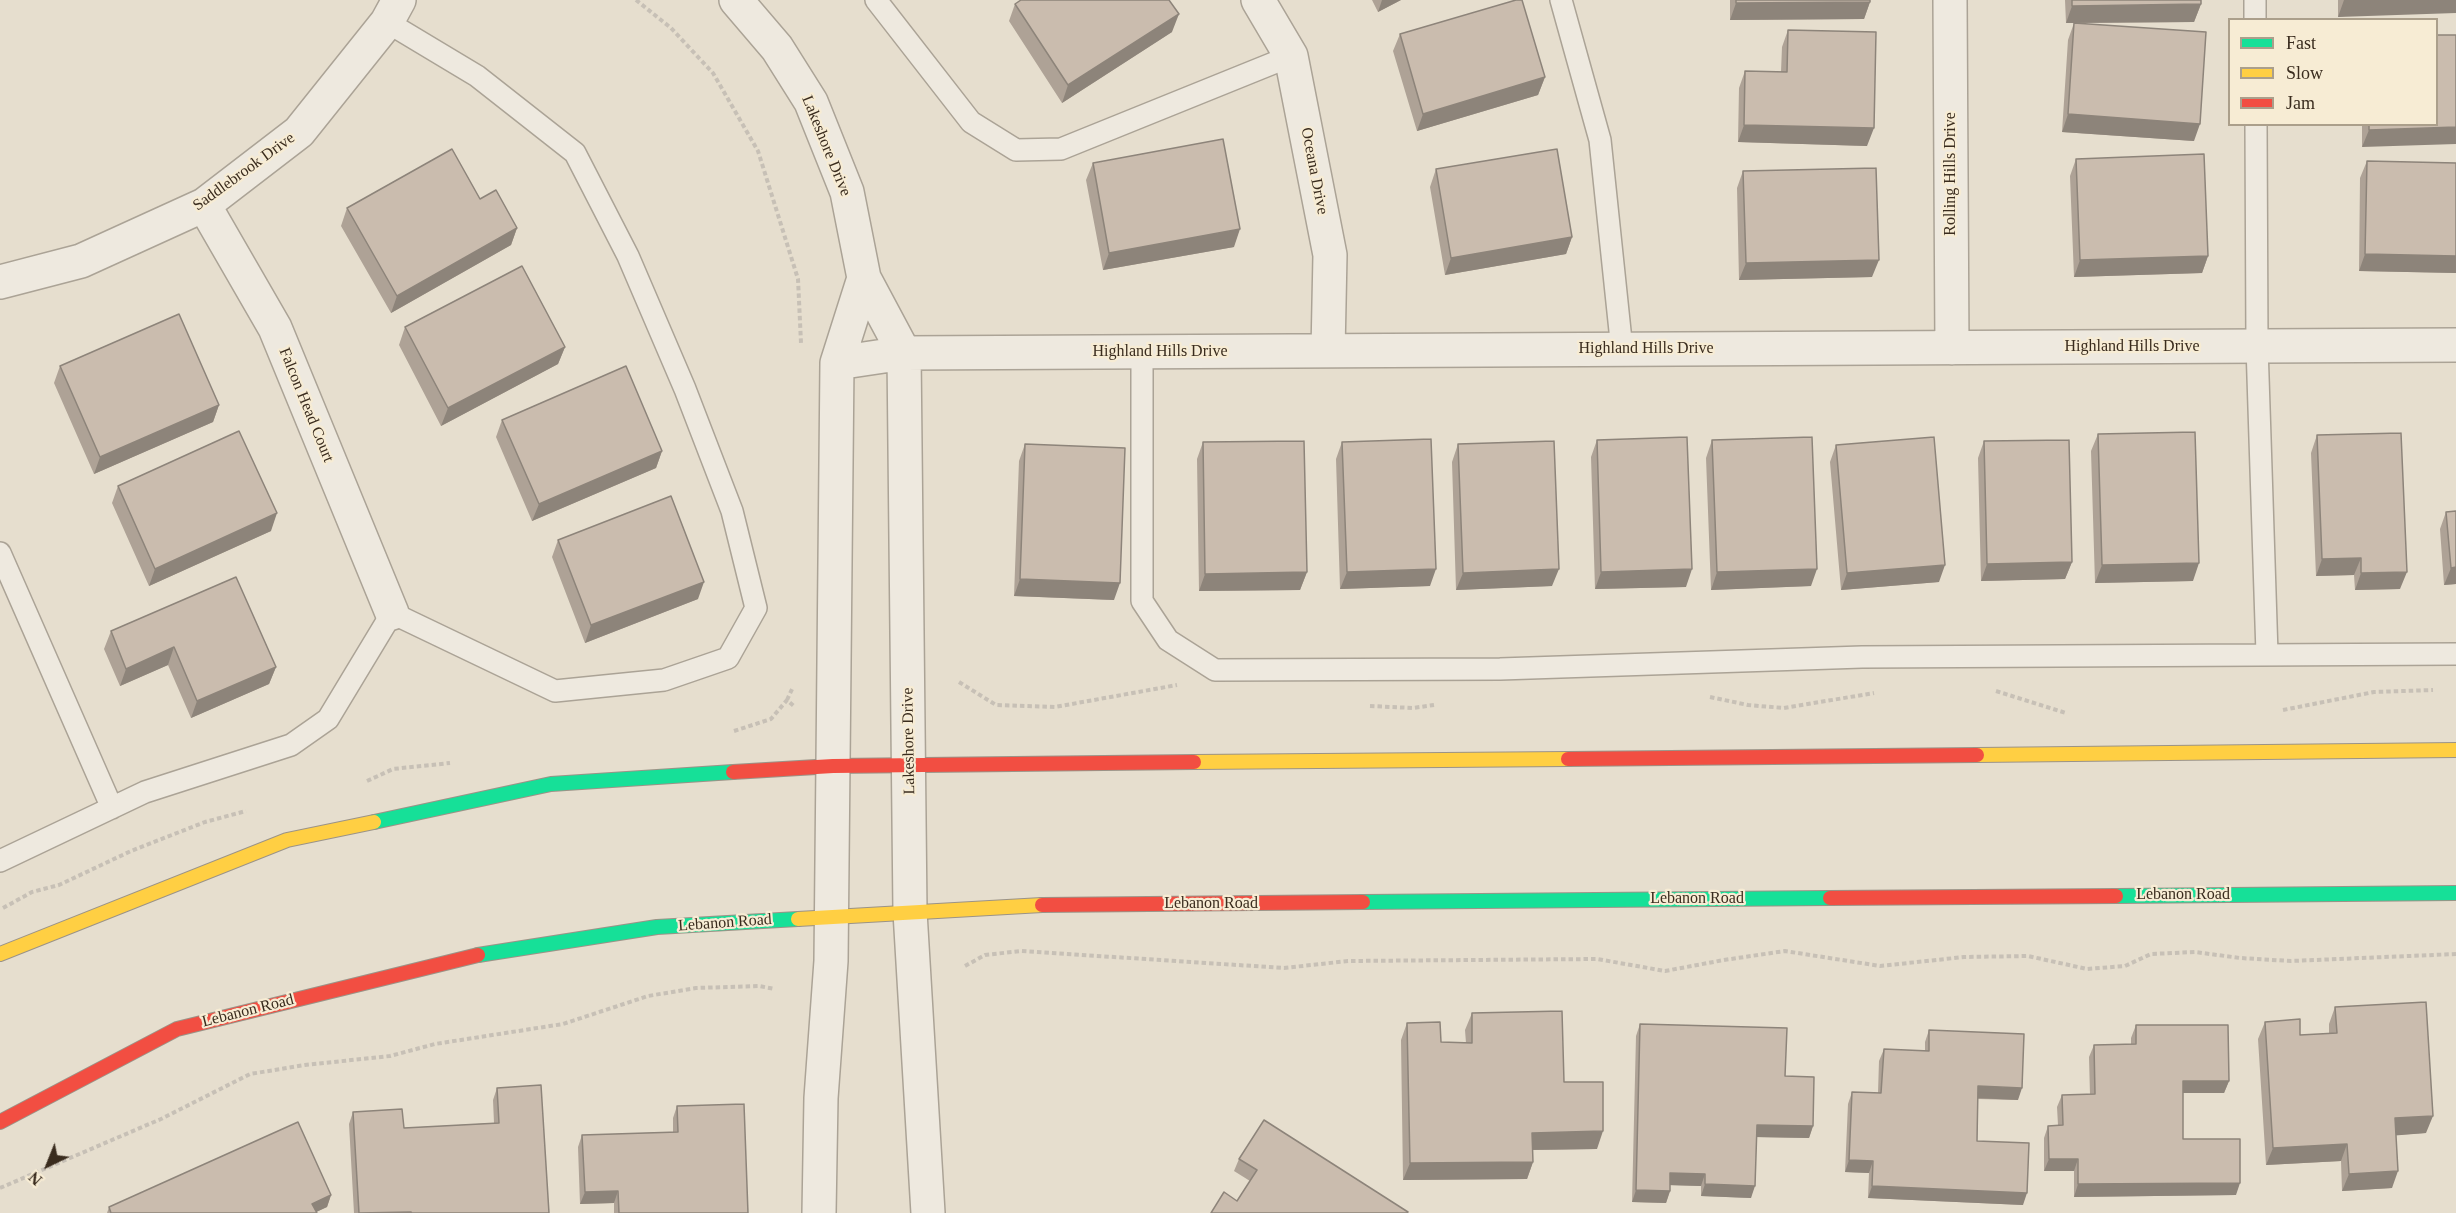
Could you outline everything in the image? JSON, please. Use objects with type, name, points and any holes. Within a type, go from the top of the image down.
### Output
[{"type":"main road","points":[[0,954],[287,840],[551,784],[833,766],[2456,750]]},
{"type":"main road","name":"Lebanon Road","points":[[0,1122],[177,1029],[487,953],[657,927],[1047,905],[2456,893]]},
{"type":"street","name":"Lakeshore Drive","points":[[736,0],[777,48],[811,102],[847,192],[864,278],[904,353],[910,912],[928,1213]]},
{"type":"street","name":"Oceana Drive","points":[[1258,0],[1291,56],[1330,255],[1328,351]]},
{"type":"street","name":"Rolling Hills Drive","points":[[1950,0],[1952,348]]},
{"type":"street","name":"Saddlebrook Drive","points":[[0,282],[81,261],[204,205],[299,132],[393,11]]},
{"type":"street","name":"Falcon Head Court","points":[[204,205],[275,328],[392,613]]},
{"type":"street","name":"Lakeshore Drive","points":[[819,1213],[821,1098],[830,980],[837,363],[864,278]]},
{"type":"street","name":"Highland Hills Drive","points":[[837,363],[904,353],[2456,345]]},
{"type":"lane","points":[[876,0],[971,122],[1016,150],[1061,148],[1291,56]]},
{"type":"lane","points":[[1561,0],[1600,141],[1622,350]]},
{"type":"lane","points":[[2255,0],[2255,18]]},
{"type":"lane","points":[[0,861],[145,792],[291,745],[328,719],[392,613],[555,691],[664,680],[728,658],[756,608],[732,511],[685,389],[628,256],[575,153],[393,11]]},
{"type":"lane","points":[[2256,126],[2257,346],[2267,654]]},
{"type":"lane","points":[[1142,352],[1142,601],[1168,640],[1215,670],[1500,669],[1862,657],[2456,654]]},
{"type":"lane","points":[[0,553],[112,808]]},
{"type":"path","points":[[636,0],[671,28],[713,74],[758,151],[798,279],[801,349]]},
{"type":"path","points":[[787,700],[796,681]]},
{"type":"path","points":[[959,682],[996,705],[1008,706],[1055,707],[1175,685],[1186,687]]},
{"type":"path","points":[[1990,690],[2070,714]]},
{"type":"path","points":[[2278,712],[2374,692],[2444,690]]},
{"type":"path","points":[[1704,696],[1748,705],[1784,708],[1876,693]]},
{"type":"path","points":[[1366,705],[1413,708],[1435,705]]},
{"type":"path","points":[[965,966],[985,955],[1021,951],[1284,968],[1348,961],[1597,959],[1665,971],[1785,951],[1880,966],[1964,957],[2028,956],[2087,969],[2125,966],[2151,954],[2195,952],[2292,961],[2456,954]]},
{"type":"path","points":[[0,1188],[161,1119],[250,1074],[305,1065],[390,1056],[435,1044],[563,1024],[657,994],[696,988],[759,986],[775,989]]},
{"type":"building","points":[[1021,0],[1169,0],[1179,14],[1068,85],[1015,4]]},
{"type":"building","points":[[1522,0],[1545,77],[1423,114],[1400,34]]},
{"type":"building","points":[[1736,0],[1870,0],[1870,2],[1736,3]]},
{"type":"building","points":[[2072,0],[2201,0],[2201,4],[2072,6]]},
{"type":"building","points":[[2074,23],[2206,32],[2200,124],[2068,114]]},
{"type":"building","points":[[1788,30],[1876,32],[1874,128],[1744,125],[1745,71],[1787,72]]},
{"type":"building","points":[[2438,35],[2456,35],[2456,127],[2369,130],[2369,126],[2438,126]]},
{"type":"building","points":[[1223,139],[1240,229],[1109,253],[1093,163]]},
{"type":"building","points":[[452,149],[480,199],[496,190],[517,228],[397,296],[347,208]]},
{"type":"building","points":[[1557,149],[1572,237],[1451,258],[1436,169]]},
{"type":"building","points":[[2204,154],[2208,256],[2080,260],[2076,159]]},
{"type":"building","points":[[2367,161],[2456,163],[2456,256],[2365,254]]},
{"type":"building","points":[[1876,168],[1879,260],[1746,263],[1743,171]]},
{"type":"building","points":[[522,266],[565,347],[448,408],[405,327]]},
{"type":"building","points":[[179,314],[219,405],[100,457],[60,366]]},
{"type":"building","points":[[626,366],[662,451],[539,504],[502,420]]},
{"type":"building","points":[[239,431],[277,513],[155,569],[118,486]]},
{"type":"building","points":[[2195,432],[2199,563],[2102,565],[2098,434]]},
{"type":"building","points":[[2401,433],[2407,572],[2361,573],[2361,558],[2322,559],[2317,435]]},
{"type":"building","points":[[1687,437],[1692,569],[1601,572],[1597,440]]},
{"type":"building","points":[[1812,437],[1817,569],[1717,572],[1712,440]]},
{"type":"building","points":[[1934,437],[1945,565],[1847,573],[1836,445]]},
{"type":"building","points":[[1431,439],[1436,569],[1347,572],[1342,442]]},
{"type":"building","points":[[2069,440],[2072,562],[1987,564],[1984,441]]},
{"type":"building","points":[[1304,441],[1307,572],[1205,574],[1203,442]]},
{"type":"building","points":[[1554,441],[1559,569],[1463,573],[1458,444]]},
{"type":"building","points":[[1025,444],[1125,448],[1120,583],[1020,579]]},
{"type":"building","points":[[671,496],[704,582],[591,625],[558,540]]},
{"type":"building","points":[[2456,511],[2456,567],[2451,568],[2446,512]]},
{"type":"building","points":[[236,577],[276,667],[197,701],[174,647],[126,669],[111,631]]},
{"type":"building","points":[[2426,1002],[2433,1116],[2395,1118],[2398,1171],[2349,1174],[2347,1144],[2273,1148],[2265,1022],[2300,1019],[2300,1035],[2337,1033],[2335,1007]]},
{"type":"building","points":[[1562,1011],[1564,1082],[1603,1082],[1603,1131],[1532,1133],[1533,1162],[1410,1163],[1407,1023],[1440,1022],[1441,1042],[1472,1043],[1472,1013]]},
{"type":"building","points":[[1640,1024],[1787,1028],[1785,1076],[1814,1077],[1813,1126],[1757,1125],[1755,1186],[1705,1184],[1705,1174],[1670,1173],[1670,1191],[1636,1190]]},
{"type":"building","points":[[2136,1025],[2228,1025],[2229,1081],[2183,1081],[2183,1139],[2240,1139],[2240,1183],[2078,1184],[2078,1159],[2049,1159],[2048,1126],[2063,1125],[2062,1095],[2095,1094],[2094,1045],[2136,1044]]},
{"type":"building","points":[[1929,1030],[2024,1034],[2022,1088],[1978,1086],[1977,1141],[2029,1143],[2027,1193],[1872,1186],[1873,1161],[1849,1160],[1852,1092],[1881,1093],[1884,1049],[1929,1051]]},
{"type":"building","points":[[541,1085],[549,1213],[359,1213],[353,1112],[402,1109],[404,1128],[499,1123],[497,1088]]},
{"type":"building","points":[[744,1104],[748,1213],[619,1213],[618,1191],[585,1192],[582,1135],[678,1132],[677,1106]]},
{"type":"building","points":[[1264,1120],[1408,1212],[1211,1213],[1224,1192],[1237,1201],[1257,1170],[1239,1159]]},
{"type":"building","points":[[298,1122],[331,1195],[312,1204],[317,1213],[111,1213],[109,1207]]},
{"type":"traffic: fast","points":[[374,822],[551,784],[733,772]]},
{"type":"traffic: fast","points":[[2116,896],[2456,893]]},
{"type":"traffic: fast","points":[[1363,902],[1830,898]]},
{"type":"traffic: fast","points":[[478,955],[657,927],[798,919]]},
{"type":"traffic: slow","points":[[1977,755],[2456,750]]},
{"type":"traffic: slow","points":[[1194,762],[1568,759]]},
{"type":"traffic: slow","points":[[0,954],[287,840],[374,822]]},
{"type":"traffic: slow","points":[[798,919],[1042,905]]},
{"type":"traffic: jam","points":[[1568,759],[1977,755]]},
{"type":"traffic: jam","points":[[733,772],[833,766],[1194,762]]},
{"type":"traffic: jam","points":[[1830,898],[2116,896]]},
{"type":"traffic: jam","points":[[1042,905],[1363,902]]},
{"type":"traffic: jam","points":[[0,1122],[177,1029],[478,955]]}]
